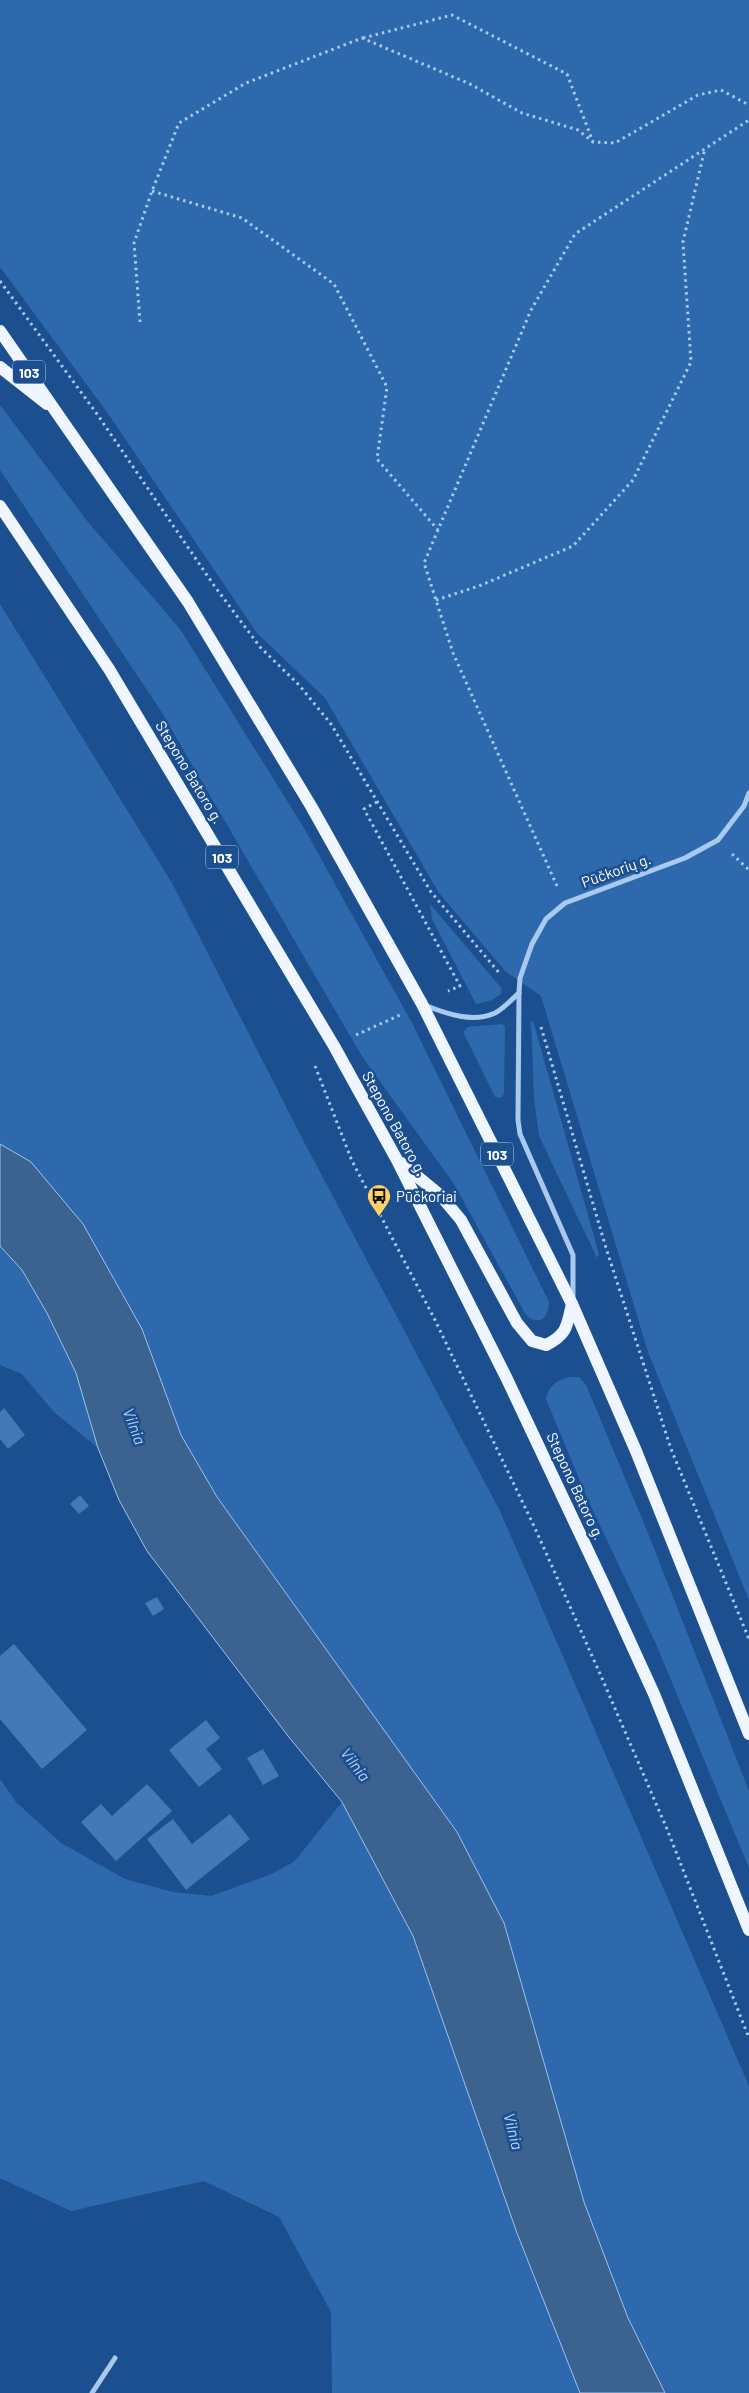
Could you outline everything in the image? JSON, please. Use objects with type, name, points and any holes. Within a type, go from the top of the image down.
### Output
[{"type":"main road","name":"103","points":[[0,331],[193,611],[311,806],[422,1004],[572,1304],[636,1450],[749,1734]]},
{"type":"main road","points":[[0,367],[58,413]]},
{"type":"main road","name":"Stepono Batoro g.","points":[[0,506],[109,669],[329,1037],[397,1160],[503,1370],[606,1589],[654,1694],[749,1930]]},
{"type":"main road","points":[[397,1160],[441,1196],[462,1220],[517,1323],[532,1341],[546,1346],[558,1339],[567,1327],[572,1304]]},
{"type":"street","name":"Pūčkorių g.","points":[[572,1304],[575,1278],[573,1256],[520,1134],[520,978],[532,944],[546,919],[565,903],[685,858],[718,840],[744,806],[749,793]]},
{"type":"street","points":[[422,1004],[461,1017],[476,1017],[496,1013],[519,993]]},
{"type":"street","points":[[92,2393],[115,2358]]},
{"type":"path","points":[[140,322],[134,243],[152,190],[179,123],[246,83],[362,38],[452,15],[567,74],[593,142]]},
{"type":"path","points":[[362,38],[470,84],[522,113],[578,130],[593,142],[615,143],[698,95],[721,90],[749,105]]},
{"type":"path","points":[[565,903],[453,653],[424,563],[531,310],[575,234],[749,120]]},
{"type":"path","points":[[436,600],[478,586],[573,546],[633,480],[690,362],[683,242],[705,148]]},
{"type":"path","points":[[152,190],[242,218],[334,284],[387,387],[377,459],[438,530]]},
{"type":"path","points":[[0,281],[97,414],[213,584],[260,647],[299,685],[331,724],[431,892],[490,964],[519,993],[530,999],[537,1012],[606,1248],[671,1449],[749,1639]]},
{"type":"path","points":[[312,1058],[352,1161],[434,1318],[534,1526],[597,1667],[667,1829],[749,2038]]},
{"type":"shaded area","points":[[0,0],[749,0],[749,1600],[648,1352],[541,996],[506,972],[439,893],[325,698],[257,633],[109,415],[0,267]]},
{"type":"shaded area","points":[[0,405],[88,522],[180,629],[304,828],[412,1023],[549,1302],[548,1311],[541,1320],[533,1320],[525,1313],[454,1184],[363,1058],[159,708],[0,470]]},
{"type":"shaded area","points":[[0,604],[172,883],[302,1138],[500,1511],[749,2086],[749,2393],[665,2393],[628,2318],[584,2202],[504,1923],[457,1832],[217,1497],[181,1435],[142,1329],[31,1162],[0,1144]]},
{"type":"shaded area","points":[[430,904],[502,989],[501,994],[492,1000],[476,1004],[432,919]]},
{"type":"shaded area","points":[[533,1021],[599,1254],[597,1258],[539,1136],[534,1099],[531,1022]]},
{"type":"shaded area","points":[[502,1024],[505,1026],[504,1093],[502,1098],[495,1097],[463,1032],[468,1027]]},
{"type":"shaded area","points":[[0,1246],[22,1270],[47,1313],[76,1373],[98,1448],[54,1412],[22,1374],[0,1365]]},
{"type":"shaded area","points":[[569,1377],[579,1377],[586,1385],[646,1528],[749,1791],[749,1868],[656,1644],[588,1500],[546,1399],[549,1390],[554,1384]]},
{"type":"shaded area","points":[[0,1779],[16,1802],[61,1843],[125,1879],[173,1892],[211,1896],[269,1875],[294,1862],[342,1802],[413,1936],[517,2233],[580,2393],[332,2393],[331,2312],[279,2217],[204,2181],[71,2211],[0,2178]]},
{"type":"water","name":"Vilnia","points":[[0,1144],[31,1162],[83,1224],[142,1329],[181,1435],[217,1497],[457,1832],[504,1923],[584,2202],[628,2318],[665,2393],[580,2393],[517,2233],[413,1936],[342,1802],[288,1736],[147,1551],[119,1500],[98,1448],[76,1373],[47,1313],[22,1270],[0,1246]]},
{"type":"building","points":[[4,1408],[25,1435],[8,1449],[0,1439],[0,1412]]},
{"type":"building","points":[[80,1495],[89,1506],[79,1514],[70,1504]]},
{"type":"building","points":[[157,1597],[164,1609],[153,1616],[145,1603]]},
{"type":"building","points":[[14,1644],[87,1730],[42,1769],[0,1719],[0,1656]]},
{"type":"building","points":[[206,1720],[220,1738],[206,1749],[222,1769],[199,1787],[169,1750]]},
{"type":"building","points":[[263,1749],[279,1776],[263,1785],[247,1758]]},
{"type":"building","points":[[147,1784],[172,1811],[116,1861],[81,1822],[101,1804],[112,1816]]},
{"type":"building","points":[[230,1814],[250,1839],[186,1890],[147,1839],[173,1819],[192,1844]]},
{"type":"place","name":"Pūčkoriai","points":[[379,1217]]}]
